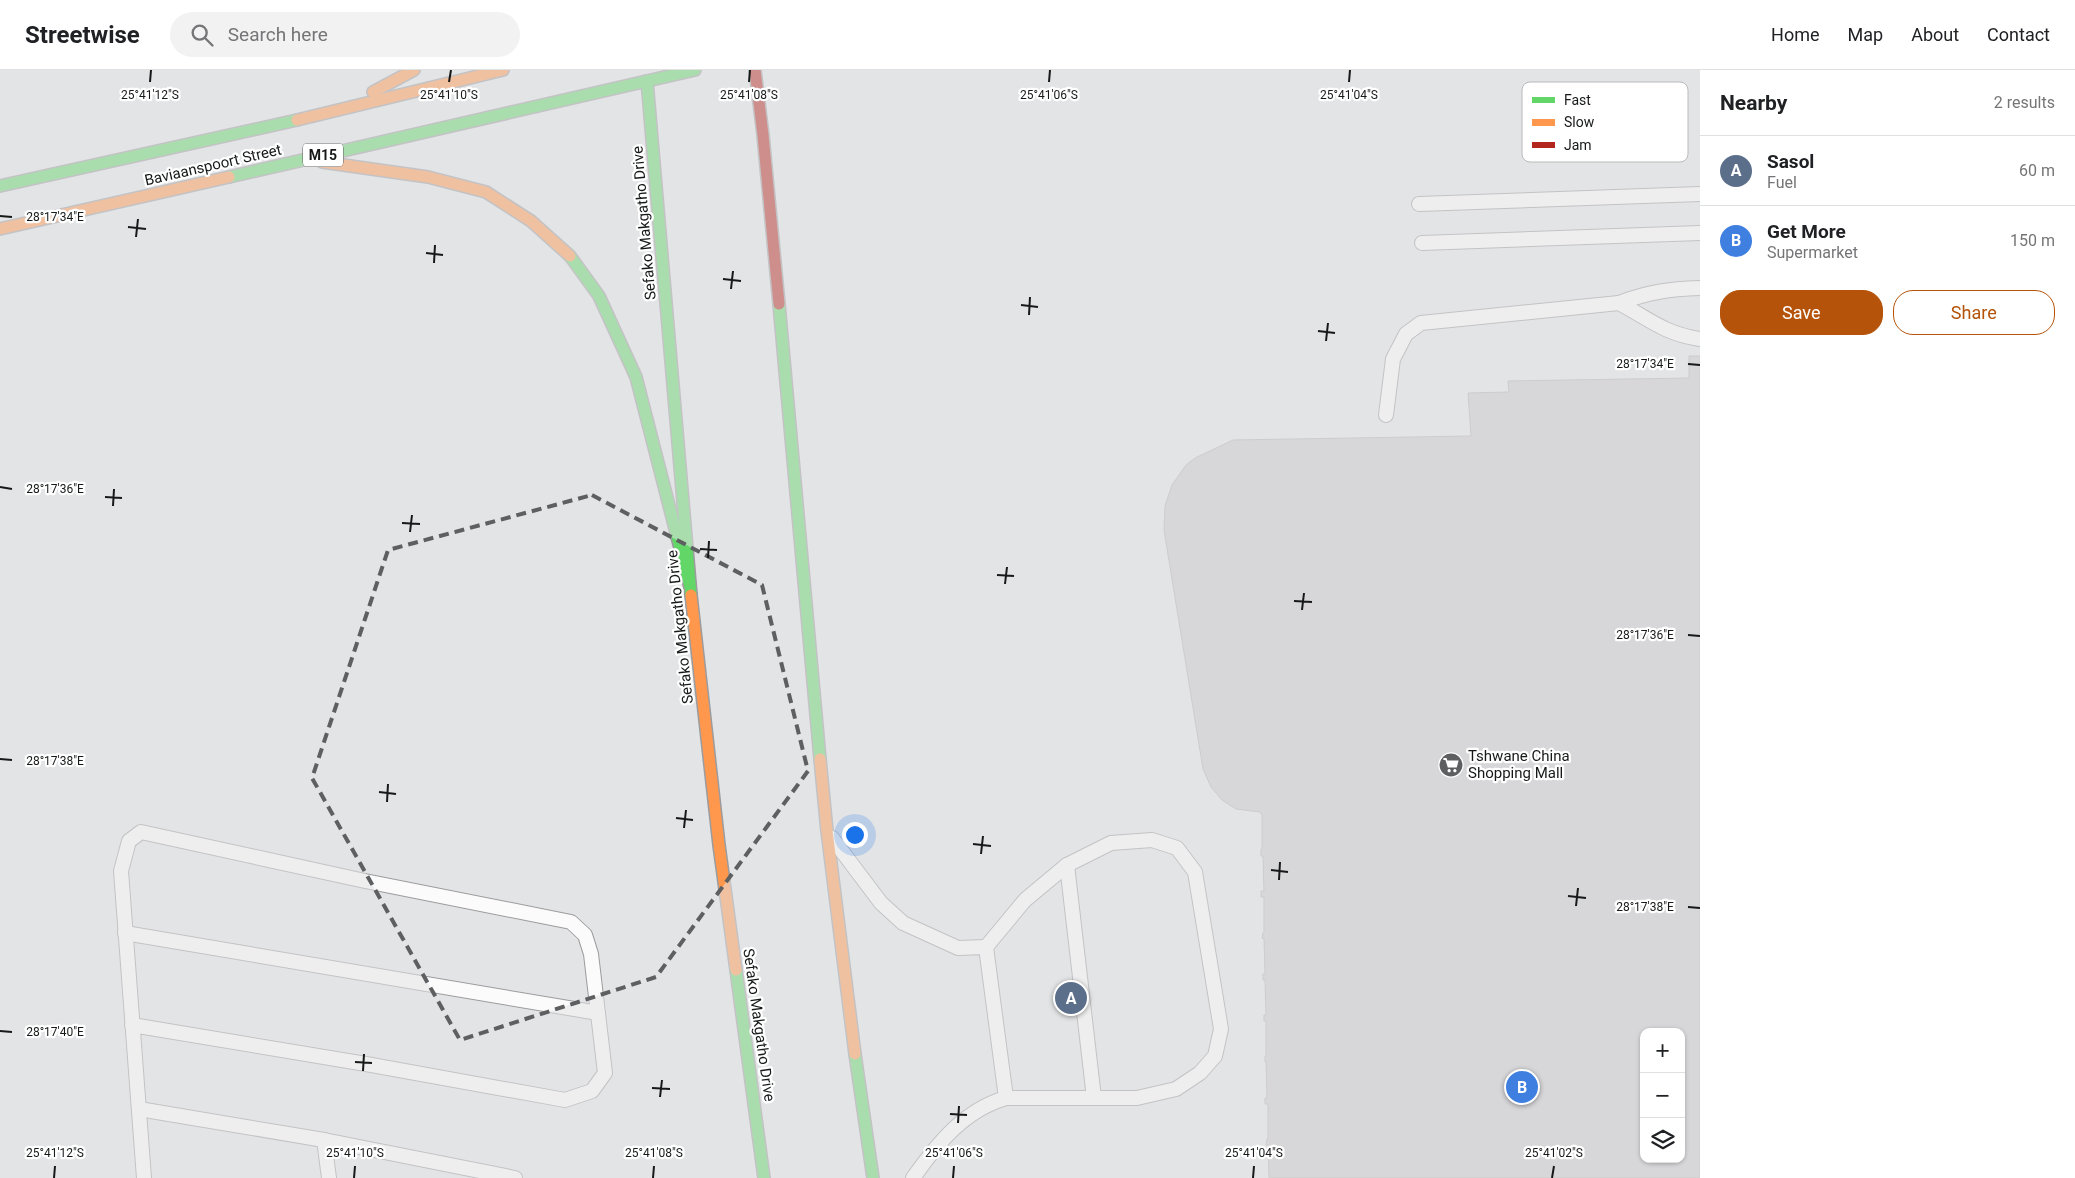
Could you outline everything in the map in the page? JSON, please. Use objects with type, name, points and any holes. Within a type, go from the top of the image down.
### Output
[{"type":"main road","points":[[334,112],[414,70]]},
{"type":"main road","name":"Baviaanspoort Street","points":[[0,186],[334,112],[503,70]]},
{"type":"main road","name":"Baviaanspoort Street","points":[[0,229],[306,159],[646,76],[696,70]]},
{"type":"main road","points":[[755,70],[764,145],[827,831],[850,1021],[873,1178]]},
{"type":"main road","name":"Sefako Makgatho Drive","points":[[646,76],[690,587],[719,846],[764,1178]]},
{"type":"main road","points":[[306,159],[428,177],[486,192],[531,221],[570,256],[599,296],[636,377],[690,587]]},
{"type":"lane","points":[[1419,204],[1700,194]]},
{"type":"lane","points":[[1422,243],[1700,233]]},
{"type":"lane","points":[[1386,416],[1393,359],[1406,334],[1421,323],[1619,303],[1639,295],[1666,289],[1700,288]]},
{"type":"lane","points":[[1619,303],[1651,323],[1681,337],[1700,339]]},
{"type":"lane","points":[[827,831],[881,903],[903,923],[958,948],[986,947]]},
{"type":"lane","points":[[132,1025],[366,1064],[565,1100],[592,1091],[605,1073],[591,954],[585,935],[571,922],[365,881],[141,832],[129,841],[121,871],[125,933],[132,1025],[139,1109],[144,1178]]},
{"type":"lane","points":[[913,1178],[950,1132],[975,1111],[992,1102],[1006,1098],[1137,1098],[1176,1089],[1200,1073],[1215,1056],[1221,1029],[1195,872],[1177,848],[1152,840],[1111,843],[1067,865],[1025,900],[986,947],[1006,1098]]},
{"type":"lane","points":[[1067,865],[1094,1098]]},
{"type":"lane","points":[[125,933],[598,1013]]},
{"type":"lane","points":[[139,1109],[324,1140],[514,1178]]},
{"type":"lane","points":[[324,1140],[329,1178]]},
{"type":"highlighted area","points":[[592,495],[762,585],[808,771],[656,977],[460,1040],[312,778],[388,550]]},
{"type":"building","name":"Tshwane China Shopping Mall","points":[[1689,356],[1700,356],[1700,1178],[1269,1178],[1268,1145],[1266,1145],[1268,1139],[1268,1104],[1265,1104],[1265,1098],[1267,1098],[1265,1062],[1266,1021],[1264,1021],[1264,1015],[1266,1015],[1265,980],[1263,980],[1263,974],[1265,974],[1264,939],[1262,938],[1264,933],[1264,897],[1261,897],[1261,891],[1264,891],[1263,856],[1261,856],[1262,815],[1260,812],[1236,809],[1222,800],[1211,787],[1203,769],[1164,530],[1165,506],[1172,485],[1186,465],[1195,458],[1233,440],[1471,436],[1468,393],[1509,392],[1508,381],[1689,378]]},
{"type":"traffic: fast","points":[[229,177],[695,70]]},
{"type":"traffic: fast","points":[[647,81],[691,595]]},
{"type":"traffic: fast","points":[[0,186],[297,120]]},
{"type":"traffic: fast","points":[[570,256],[599,296],[636,377],[690,587]]},
{"type":"traffic: fast","points":[[779,304],[820,759]]},
{"type":"traffic: fast","points":[[736,970],[764,1178]]},
{"type":"traffic: fast","points":[[855,1054],[873,1178]]},
{"type":"traffic: slow","points":[[373,92],[414,70]]},
{"type":"traffic: slow","points":[[297,120],[503,70]]},
{"type":"traffic: slow","points":[[322,162],[428,177],[486,192],[531,221],[570,256]]},
{"type":"traffic: slow","points":[[0,229],[229,177]]},
{"type":"traffic: slow","points":[[691,595],[719,845],[736,970]]},
{"type":"traffic: slow","points":[[820,759],[827,831],[855,1054]]},
{"type":"traffic: jam","points":[[755,70],[779,304]]},
{"type":"place","name":"Tshwane China Shopping Mall","points":[[1451,765]]},
{"type":"place","name":"Sasol","points":[[1071,998]]},
{"type":"place","name":"Get More","points":[[1522,1087]]}]
